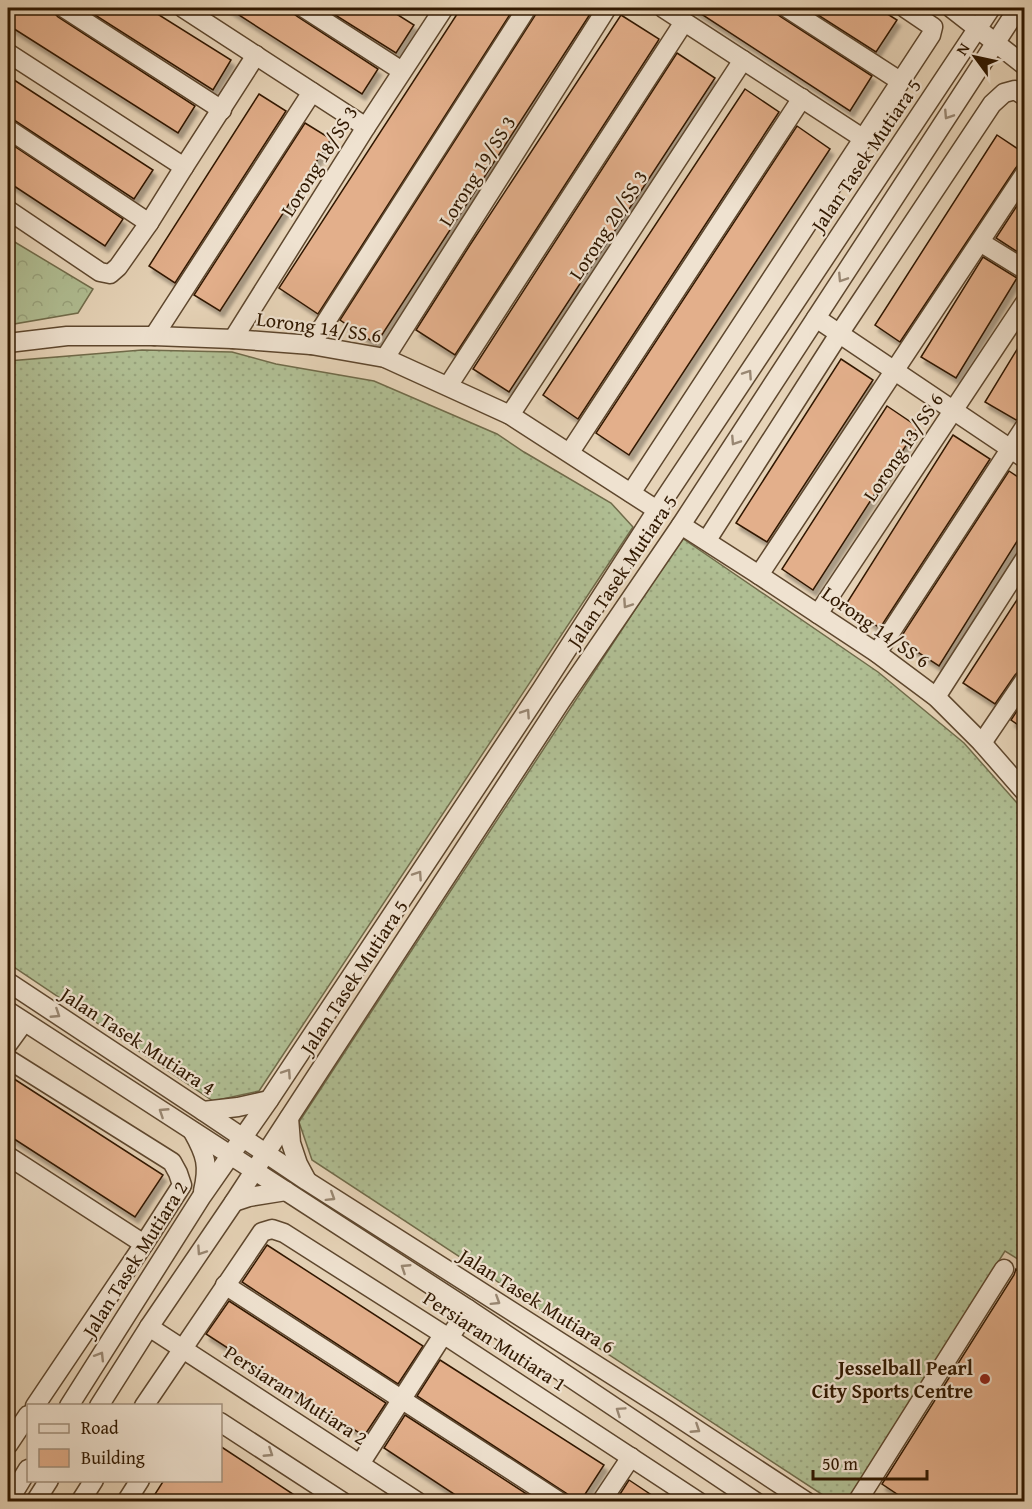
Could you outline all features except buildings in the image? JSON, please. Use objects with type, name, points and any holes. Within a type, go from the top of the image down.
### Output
[{"type":"street","points":[[64,8],[222,110]]},
{"type":"street","points":[[183,8],[366,127]]},
{"type":"street","points":[[304,8],[402,71]]},
{"type":"street","points":[[310,345],[527,8]]},
{"type":"street","name":"Lorong 19/SS 3","points":[[385,358],[607,8]]},
{"type":"street","points":[[663,8],[864,139]]},
{"type":"street","points":[[787,8],[900,81]]},
{"type":"street","name":"Jalan Tasek Mutiara 5","points":[[631,493],[932,35],[933,27],[905,8]]},
{"type":"street","points":[[951,8],[1024,65]]},
{"type":"street","name":"Jalan Tasek Mutiara 5","points":[[242,1138],[991,8]]},
{"type":"street","name":"Lorong 18/SS 3","points":[[233,339],[402,71],[437,10]]},
{"type":"street","name":"Jalan Tasek Mutiara 5","points":[[706,540],[826,325],[996,43],[1016,14]]},
{"type":"street","points":[[448,386],[684,22]]},
{"type":"street","points":[[8,53],[184,167]]},
{"type":"street","points":[[8,210],[100,272],[110,274],[118,267],[149,223],[256,56]]},
{"type":"street","name":"Lorong 20/SS 3","points":[[510,415],[743,60]]},
{"type":"street","name":"Jalan Tasek Mutiara 5","points":[[265,1153],[561,701],[681,525],[826,325],[992,104],[1004,93],[1015,90],[1024,96]]},
{"type":"street","points":[[154,336],[312,92]]},
{"type":"street","points":[[570,453],[802,98]]},
{"type":"street","points":[[8,129],[149,223]]},
{"type":"street","points":[[759,575],[1024,175]]},
{"type":"street","points":[[980,242],[1024,269]]},
{"type":"street","name":"Lorong 13/SS 6","points":[[818,614],[1024,304]]},
{"type":"street","points":[[826,325],[1018,453]]},
{"type":"street","name":"Lorong 14/SS 6","points":[[8,343],[67,336],[233,339],[310,345],[385,358],[510,415],[657,510]]},
{"type":"street","points":[[877,653],[1018,453],[1024,428]]},
{"type":"street","name":"Lorong 14/SS 6","points":[[681,525],[877,653],[936,697],[982,743],[1024,792]]},
{"type":"street","points":[[936,697],[1024,560]]},
{"type":"street","points":[[982,743],[1024,681]]},
{"type":"street","points":[[541,690],[561,701]]},
{"type":"street","name":"Jalan Tasek Mutiara 4","points":[[8,982],[242,1138]]},
{"type":"street","points":[[8,1011],[468,1310],[756,1502]]},
{"type":"street","points":[[8,1044],[24,1022]]},
{"type":"street","points":[[8,1059],[172,1162],[182,1185],[43,1403]]},
{"type":"street","points":[[203,1111],[238,1107],[269,1100]]},
{"type":"street","points":[[289,1118],[291,1143],[307,1181]]},
{"type":"street","points":[[193,1132],[206,1161],[207,1175],[202,1196]]},
{"type":"street","name":"Jalan Tasek Mutiara 6","points":[[242,1138],[807,1502]]},
{"type":"street","name":"Jalan Tasek Mutiara 2","points":[[70,1404],[202,1196],[242,1138]]},
{"type":"street","points":[[100,1404],[265,1153]]},
{"type":"street","points":[[8,1156],[144,1244]]},
{"type":"street","points":[[234,1202],[286,1191]]},
{"type":"street","name":"Persiaran Mutiara 1","points":[[225,1285],[262,1232],[272,1229],[284,1233],[699,1502]]},
{"type":"street","points":[[856,1502],[1004,1269]]},
{"type":"street","points":[[145,1404],[225,1285],[560,1502]]},
{"type":"street","points":[[360,1464],[401,1399],[446,1336],[468,1310]]},
{"type":"street","name":"Persiaran Mutiara 2","points":[[149,1327],[417,1502]]},
{"type":"street","points":[[651,1432],[667,1410]]},
{"type":"street","points":[[8,1445],[27,1416]]},
{"type":"street","points":[[222,1423],[343,1502]]},
{"type":"street","points":[[601,1502],[631,1457]]},
{"type":"street","points":[[8,1502],[27,1471]]},
{"type":"street","points":[[34,1502],[48,1482]]},
{"type":"street","points":[[80,1502],[93,1482]]},
{"type":"street","points":[[126,1502],[139,1482]]},
{"type":"green space","points":[[8,238],[93,289],[78,313],[8,325]]},
{"type":"green space","points":[[142,350],[232,352],[276,364],[374,381],[497,434],[611,503],[633,527],[259,1091],[213,1101],[8,963],[8,361]]},
{"type":"green space","points":[[682,538],[878,672],[964,743],[1024,811],[1024,1263],[1005,1251],[847,1501],[832,1501],[312,1160],[299,1122]]},
{"type":"place","name":"Jesselball Pearl City Sports Centre","points":[[985,1379]]}]
